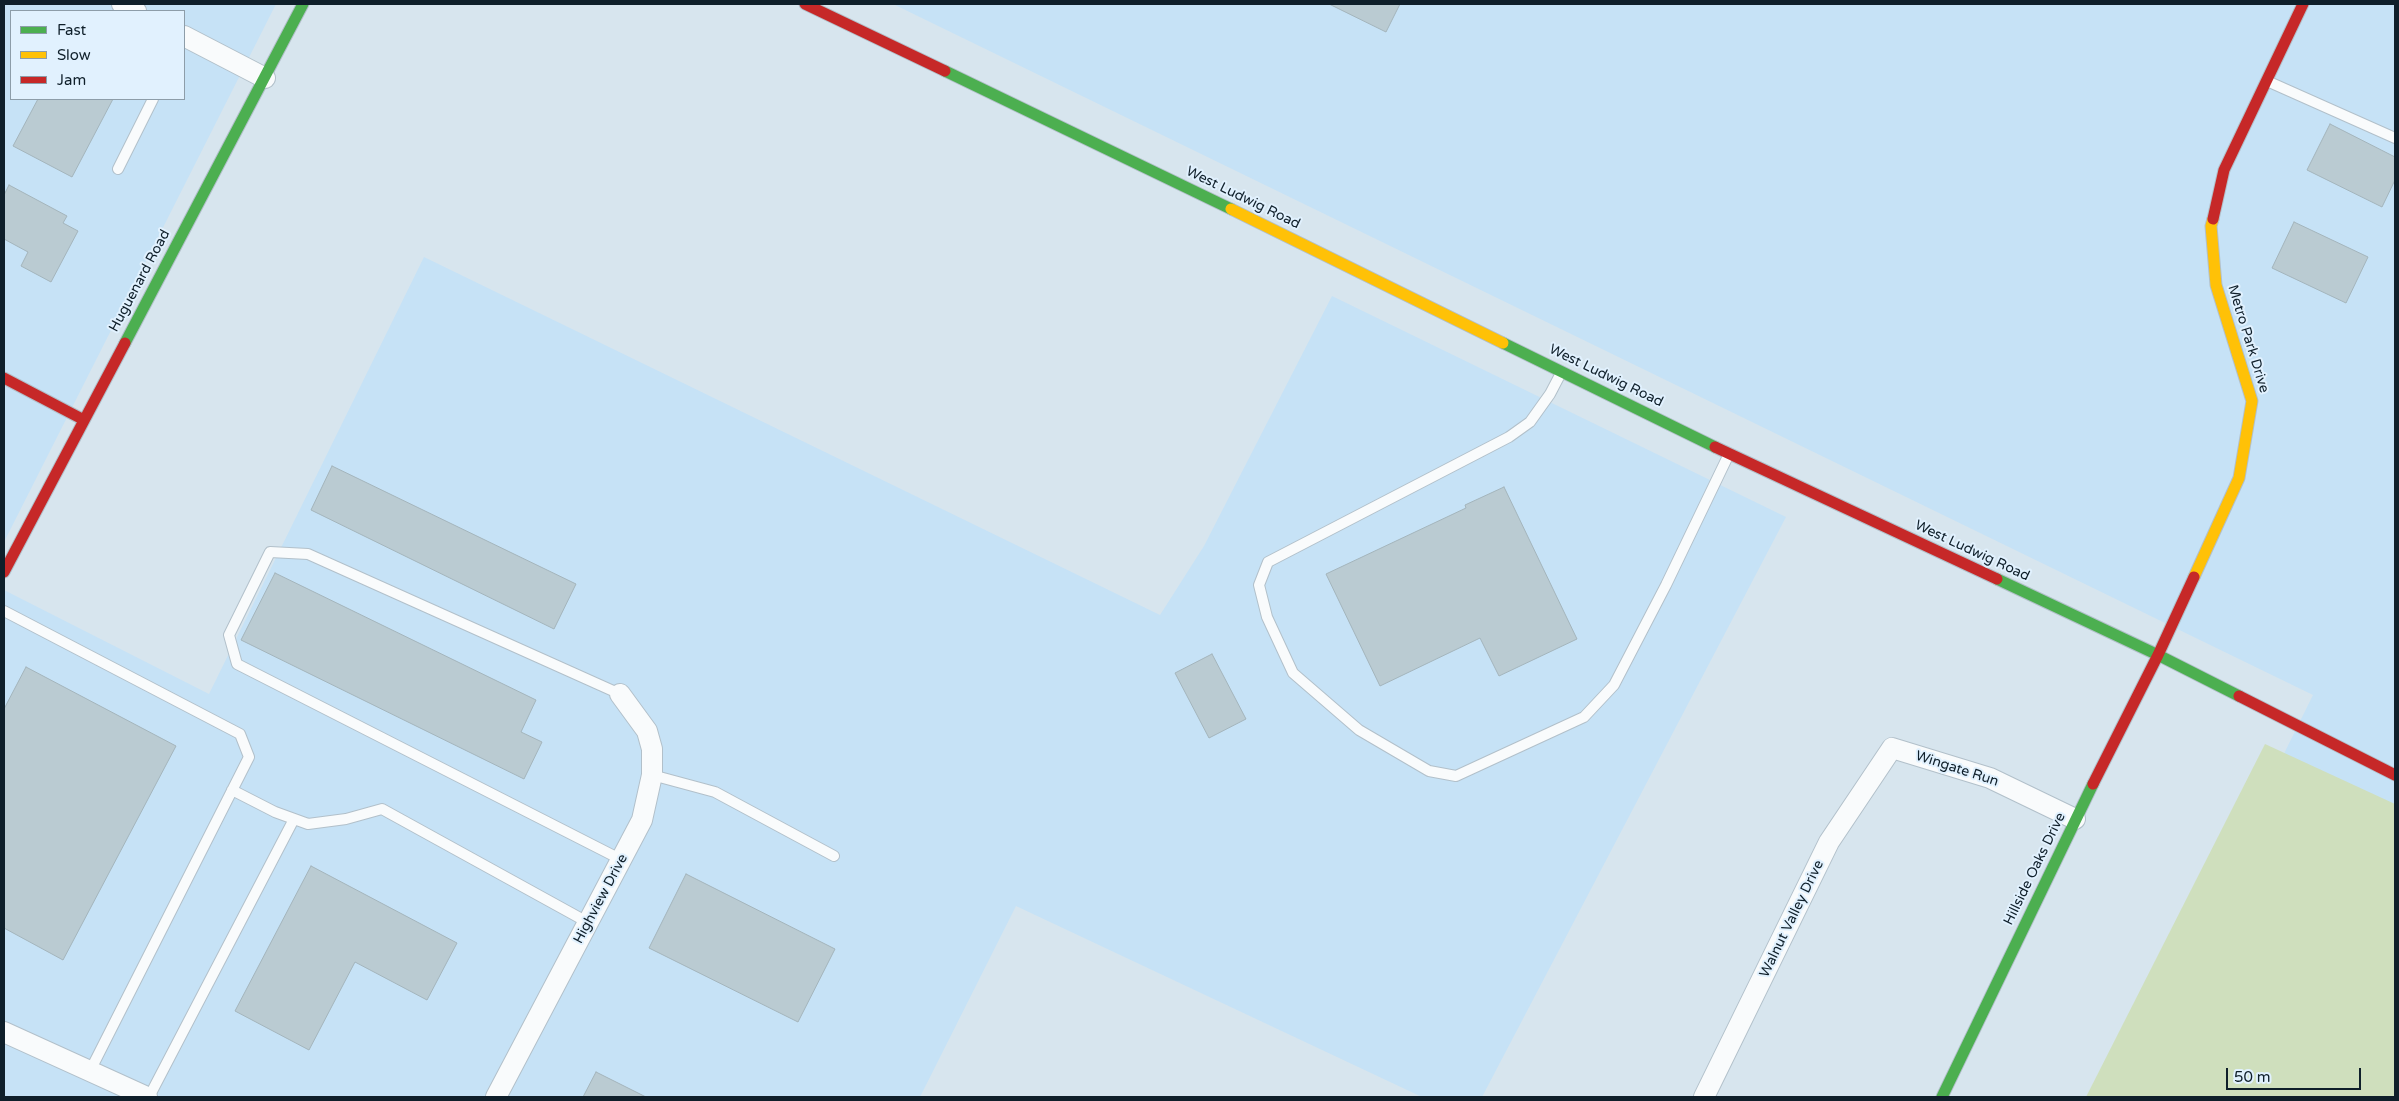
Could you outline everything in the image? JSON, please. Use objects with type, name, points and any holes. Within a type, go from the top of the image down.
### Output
[{"type":"main road","name":"Huguenard Road","points":[[4,572],[303,4]]},
{"type":"main road","name":"West Ludwig Road","points":[[805,4],[1135,162],[1730,454],[2158,655],[2395,775]]},
{"type":"main road","name":"Metro Park Drive","points":[[2158,655],[2239,478],[2252,401],[2216,285],[2211,226],[2224,170],[2302,4]]},
{"type":"main road","points":[[4,378],[84,420]]},
{"type":"main road","name":"Hillside Oaks Drive","points":[[1942,1097],[2075,819],[2158,655]]},
{"type":"street","points":[[122,4],[134,10]]},
{"type":"street","points":[[185,38],[265,78]]},
{"type":"street","name":"Highview Drive","points":[[496,1097],[642,820],[652,775],[652,749],[647,731],[620,694]]},
{"type":"street","name":"Wingate Run","points":[[1892,748],[1990,778],[2075,819]]},
{"type":"street","name":"Walnut Valley Drive","points":[[1704,1097],[1830,842],[1892,748]]},
{"type":"street","points":[[4,1032],[144,1097]]},
{"type":"lane","points":[[2266,81],[2395,138]]},
{"type":"lane","points":[[118,169],[152,100]]},
{"type":"lane","points":[[1562,371],[1550,394],[1530,422],[1509,437],[1268,562],[1259,585],[1267,616],[1293,673],[1359,730],[1429,772],[1456,776],[1584,717],[1614,685],[1666,585],[1730,454]]},
{"type":"lane","points":[[620,694],[308,554],[270,552],[229,635],[237,664],[622,860]]},
{"type":"lane","points":[[4,611],[240,734],[249,757],[90,1071]]},
{"type":"lane","points":[[652,775],[715,792],[834,856]]},
{"type":"lane","points":[[232,790],[275,812],[308,824],[346,819],[382,809],[589,923]]},
{"type":"lane","points":[[144,1097],[294,819]]},
{"type":"shaded area","points":[[4,4],[276,4],[4,542]]},
{"type":"shaded area","points":[[893,4],[2395,4],[2395,1097],[2114,1097],[2313,695]]},
{"type":"shaded area","points":[[424,257],[1160,615],[1204,546],[1332,296],[1786,517],[1482,1097],[1422,1097],[1016,906],[920,1097],[4,1097],[4,590],[209,694]]},
{"type":"green space","points":[[2265,744],[2395,804],[2395,1097],[2086,1097]]},
{"type":"building","points":[[1329,4],[1400,4],[1386,32]]},
{"type":"building","points":[[37,100],[112,100],[72,177],[13,146]]},
{"type":"building","points":[[2330,124],[2395,157],[2395,180],[2382,207],[2307,170]]},
{"type":"building","points":[[9,185],[67,216],[63,223],[78,231],[51,282],[21,266],[28,252],[4,239],[4,195]]},
{"type":"building","points":[[2294,222],[2368,257],[2346,303],[2272,268]]},
{"type":"building","points":[[332,466],[576,584],[554,629],[311,510]]},
{"type":"building","points":[[1504,487],[1577,639],[1499,676],[1480,638],[1380,686],[1326,574],[1466,508],[1465,505]]},
{"type":"building","points":[[275,573],[536,700],[521,732],[542,742],[524,779],[241,640]]},
{"type":"building","points":[[1212,654],[1246,719],[1209,738],[1175,673]]},
{"type":"building","points":[[26,667],[176,746],[63,960],[4,928],[4,709]]},
{"type":"building","points":[[311,866],[457,943],[427,1000],[355,962],[309,1050],[235,1011]]},
{"type":"building","points":[[686,874],[835,949],[798,1022],[649,948]]},
{"type":"building","points":[[596,1072],[646,1097],[583,1097]]},
{"type":"traffic: fast","points":[[125,343],[303,4]]},
{"type":"traffic: fast","points":[[945,71],[1231,209]]},
{"type":"traffic: fast","points":[[1503,343],[1715,447]]},
{"type":"traffic: fast","points":[[1997,579],[2158,655],[2239,696]]},
{"type":"traffic: fast","points":[[1942,1097],[2093,784]]},
{"type":"traffic: slow","points":[[1231,209],[1503,343]]},
{"type":"traffic: slow","points":[[2194,577],[2239,478],[2252,401],[2216,285],[2211,226],[2213,219]]},
{"type":"traffic: jam","points":[[805,4],[945,71]]},
{"type":"traffic: jam","points":[[2213,219],[2224,170],[2303,4]]},
{"type":"traffic: jam","points":[[4,572],[125,343]]},
{"type":"traffic: jam","points":[[4,378],[84,420]]},
{"type":"traffic: jam","points":[[1715,447],[1997,579]]},
{"type":"traffic: jam","points":[[2093,784],[2158,655],[2194,577]]},
{"type":"traffic: jam","points":[[2239,696],[2395,775]]}]
